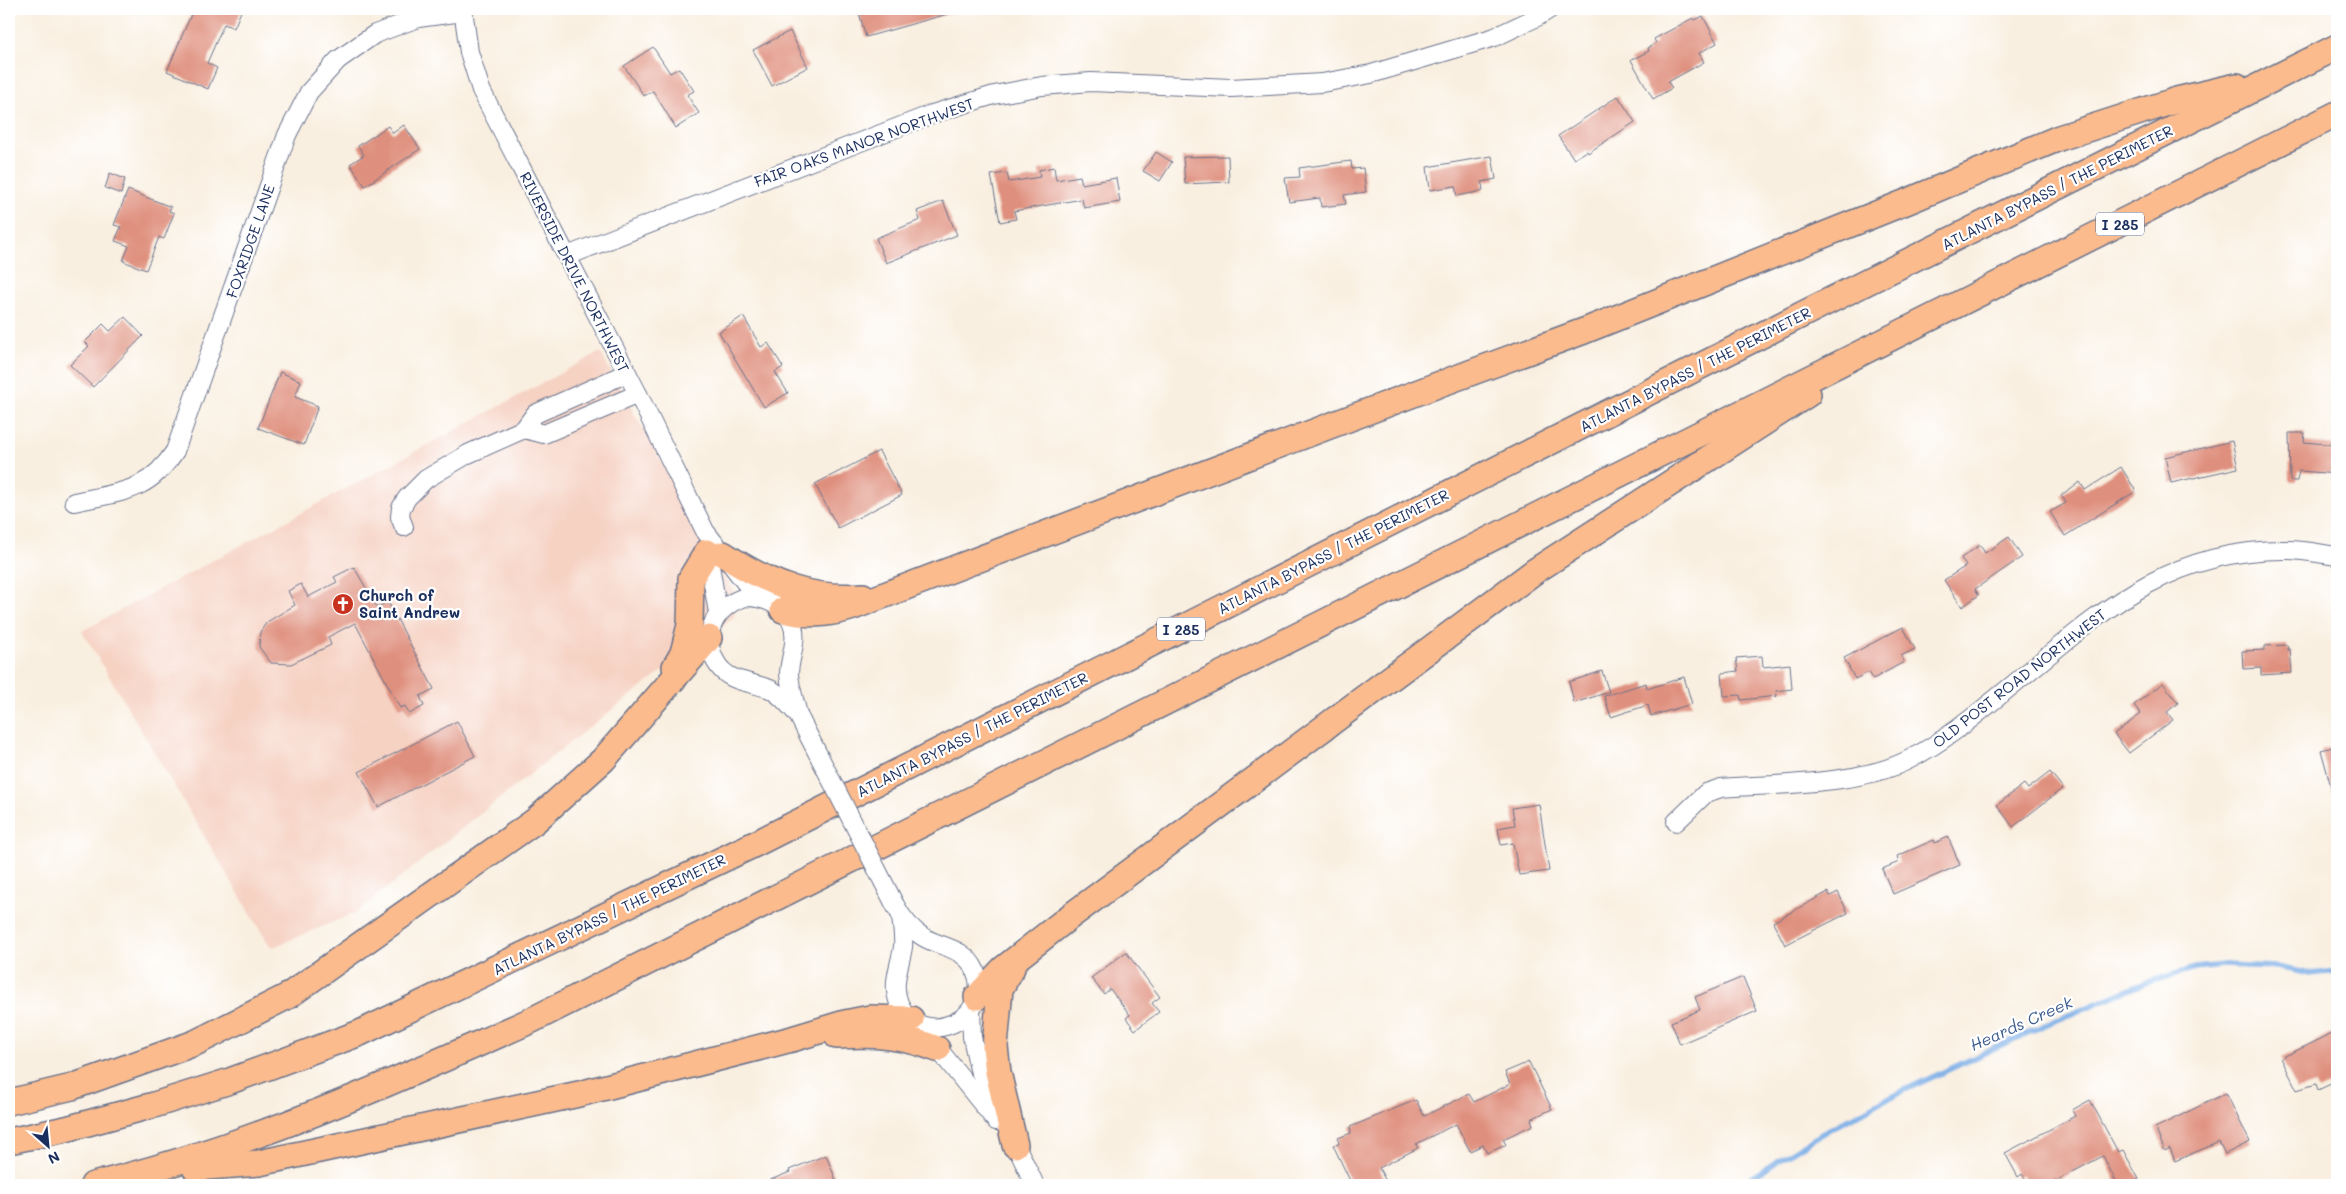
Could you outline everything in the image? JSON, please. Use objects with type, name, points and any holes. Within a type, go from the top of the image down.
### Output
[{"type":"highway","name":"ATLANTA BYPASS / THE PERIMETER","points":[[9,1141],[66,1129],[164,1102],[280,1064],[360,1033],[757,843],[1825,303],[2337,47]]},
{"type":"highway","points":[[783,610],[815,615],[834,613],[888,594],[1584,331],[1906,202],[2059,138],[2177,100],[2274,79]]},
{"type":"highway","name":"I 285","points":[[93,1185],[148,1172],[223,1149],[425,1068],[532,1020],[2337,114]]},
{"type":"highway","points":[[974,1003],[1003,969],[1068,918],[1535,571],[1902,333]]},
{"type":"highway","points":[[661,692],[683,653],[690,626],[691,578],[712,546],[778,585],[810,594],[842,598],[888,594]]},
{"type":"highway","points":[[9,1102],[72,1087],[195,1043],[288,996],[534,820],[604,760],[709,638]]},
{"type":"highway","points":[[1016,1145],[998,1072],[995,1047],[1000,990],[1018,958]]},
{"type":"highway","points":[[148,1172],[258,1163],[579,1094],[792,1039],[845,1023],[870,1018],[913,1021]]},
{"type":"highway","points":[[792,1039],[890,1036],[913,1040],[937,1049]]},
{"type":"street","name":"FAIR OAKS MANOR NORTHWEST","points":[[567,256],[932,114],[994,95],[1042,86],[1091,82],[1231,88],[1322,83],[1371,74],[1495,37],[1550,9]]},
{"type":"street","name":"RIVERSIDE DRIVE NORTHWEST","points":[[463,10],[468,52],[481,90],[638,394],[712,546],[760,597],[783,610]]},
{"type":"street","name":"FOXRIDGE LANE","points":[[74,502],[123,491],[147,482],[163,469],[175,451],[287,135],[309,92],[338,60],[375,34],[418,18],[463,10]]},
{"type":"street","points":[[404,527],[400,517],[401,508],[407,498],[426,479],[468,454],[524,429],[535,414],[627,374]]},
{"type":"street","points":[[524,429],[544,434],[638,394]]},
{"type":"street","name":"RIVERSIDE DRIVE NORTHWEST","points":[[712,546],[718,613]]},
{"type":"street","name":"OLD POST ROAD NORTHWEST","points":[[1676,822],[1706,793],[1721,788],[1850,778],[1880,771],[1909,760],[1953,733],[2117,601],[2164,576],[2197,562],[2240,553],[2289,550],[2337,556]]},
{"type":"street","points":[[760,597],[738,600],[718,613],[711,628],[709,638],[711,652],[716,663],[724,672],[735,679],[771,690],[798,715]]},
{"type":"street","points":[[783,610],[790,619],[794,630],[793,652],[789,671],[790,686],[798,715],[898,911],[925,938],[958,950],[972,965],[978,984],[974,1003],[972,1038],[978,1069],[1035,1185]]},
{"type":"street","points":[[898,911],[903,946],[896,992],[899,1004],[1016,1145]]},
{"type":"street","points":[[913,1021],[927,1027],[946,1026],[962,1019],[974,1003]]},
{"type":"shaded area","points":[[600,352],[738,599],[733,618],[592,725],[357,912],[271,948],[82,631]]},
{"type":"building","points":[[190,9],[242,9],[234,28],[224,24],[207,63],[217,68],[208,89],[167,71],[193,10]]},
{"type":"building","points":[[872,9],[950,9],[951,13],[866,37],[859,13]]},
{"type":"building","points":[[1703,16],[1717,43],[1699,53],[1704,62],[1668,82],[1672,88],[1653,99],[1631,60],[1649,51],[1648,48],[1656,43],[1654,39],[1693,18],[1695,20]]},
{"type":"building","points":[[790,31],[808,67],[772,86],[753,50]]},
{"type":"building","points":[[653,47],[670,73],[679,68],[694,91],[687,95],[699,113],[676,128],[653,91],[644,96],[624,66]]},
{"type":"building","points":[[1618,96],[1635,122],[1588,153],[1587,151],[1574,159],[1558,136]]},
{"type":"building","points":[[404,125],[420,149],[365,186],[350,164],[364,155],[358,146],[388,126],[393,133]]},
{"type":"building","points":[[1156,152],[1172,162],[1160,181],[1143,171]]},
{"type":"building","points":[[1228,156],[1229,182],[1185,184],[1183,157]]},
{"type":"building","points":[[1492,156],[1496,179],[1482,182],[1483,191],[1457,196],[1455,186],[1430,190],[1427,167]]},
{"type":"building","points":[[1351,161],[1352,169],[1363,168],[1366,192],[1344,195],[1346,204],[1321,207],[1320,198],[1289,202],[1285,178],[1300,177],[1299,168]]},
{"type":"building","points":[[1054,167],[1056,180],[1080,176],[1082,184],[1116,178],[1120,202],[1084,208],[1082,199],[1014,211],[1016,219],[1000,222],[991,175],[1007,173],[1009,182],[1040,177],[1039,170]]},
{"type":"building","points":[[110,173],[125,179],[121,194],[105,188]]},
{"type":"building","points":[[128,190],[171,207],[169,211],[174,213],[164,239],[159,237],[146,270],[123,261],[129,246],[115,241],[121,227],[114,225]]},
{"type":"building","points":[[943,201],[957,235],[886,263],[876,238],[920,220],[917,211]]},
{"type":"building","points":[[743,316],[761,347],[768,343],[783,367],[775,372],[788,393],[764,407],[719,332]]},
{"type":"building","points":[[125,317],[143,336],[93,387],[70,365],[89,346],[85,342],[103,324],[110,331]]},
{"type":"building","points":[[280,372],[301,381],[295,397],[318,406],[304,445],[258,428]]},
{"type":"building","points":[[2289,433],[2305,433],[2304,442],[2337,445],[2337,474],[2299,471],[2297,481],[2290,481]]},
{"type":"building","points":[[2232,441],[2238,468],[2171,483],[2165,457]]},
{"type":"building","points":[[879,451],[902,495],[838,528],[815,484]]},
{"type":"building","points":[[2121,467],[2136,491],[2065,536],[2050,512],[2066,503],[2061,495],[2080,482],[2085,490]]},
{"type":"building","points":[[2009,537],[2022,557],[1975,589],[1979,595],[1962,607],[1944,580],[1966,566],[1961,558],[1980,545],[1985,553]]},
{"type":"building","points":[[354,567],[377,607],[388,602],[434,689],[420,696],[424,706],[409,714],[405,706],[400,708],[355,623],[328,637],[331,645],[291,664],[271,663],[259,647],[260,632],[267,622],[295,605],[288,591],[301,584],[308,597],[337,582],[334,577]]},
{"type":"building","points":[[1903,627],[1915,649],[1901,656],[1904,662],[1873,679],[1869,672],[1855,679],[1844,658]]},
{"type":"building","points":[[2287,645],[2288,650],[2290,649],[2292,673],[2261,675],[2261,668],[2243,669],[2242,651],[2265,650],[2265,646]]},
{"type":"building","points":[[1762,656],[1763,667],[1790,664],[1792,689],[1776,691],[1777,696],[1741,700],[1740,695],[1724,696],[1722,673],[1738,671],[1736,658]]},
{"type":"building","points":[[1602,671],[1609,692],[1574,703],[1569,682]]},
{"type":"building","points":[[1684,677],[1692,704],[1651,716],[1648,705],[1611,717],[1604,696],[1646,683],[1647,689]]},
{"type":"building","points":[[2163,683],[2178,703],[2167,712],[2173,720],[2129,753],[2114,734],[2141,714],[2134,705]]},
{"type":"building","points":[[457,721],[475,756],[378,807],[359,772]]},
{"type":"building","points":[[2337,746],[2337,793],[2333,794],[2321,750]]},
{"type":"building","points":[[2050,772],[2063,788],[2013,827],[1997,805],[2024,784],[2028,789]]},
{"type":"building","points":[[1539,804],[1549,871],[1519,875],[1513,843],[1501,845],[1498,828],[1515,825],[1512,808]]},
{"type":"building","points":[[1948,837],[1960,865],[1893,894],[1882,869],[1899,862],[1897,856],[1934,840],[1935,843]]},
{"type":"building","points":[[1828,892],[1830,896],[1838,892],[1848,913],[1785,945],[1773,922]]},
{"type":"building","points":[[1126,952],[1160,997],[1152,1003],[1159,1012],[1135,1030],[1126,1018],[1130,1015],[1110,989],[1104,994],[1091,978]]},
{"type":"building","points":[[1743,977],[1757,1011],[1680,1044],[1671,1022],[1700,1010],[1695,997]]},
{"type":"building","points":[[2337,1031],[2337,1081],[2318,1090],[2316,1084],[2297,1090],[2281,1058]]},
{"type":"building","points":[[1529,1062],[1552,1109],[1531,1119],[1533,1125],[1503,1139],[1506,1145],[1487,1153],[1483,1145],[1470,1151],[1456,1124],[1416,1144],[1418,1148],[1379,1168],[1388,1185],[1352,1185],[1333,1145],[1339,1144],[1338,1138],[1351,1133],[1350,1127],[1416,1100],[1424,1116],[1469,1094],[1474,1102],[1510,1084],[1505,1072]]},
{"type":"building","points":[[2226,1093],[2250,1142],[2225,1154],[2219,1142],[2175,1161],[2170,1148],[2165,1151],[2155,1128]]},
{"type":"building","points":[[2090,1100],[2118,1152],[2123,1150],[2139,1179],[2127,1185],[2118,1185],[2103,1156],[2048,1185],[2029,1185],[2022,1174],[2018,1177],[2005,1153],[2075,1116],[2072,1110]]},
{"type":"building","points":[[826,1155],[838,1185],[758,1185],[790,1172],[789,1170]]},
{"type":"waterway","name":"Heards Creek","points":[[1739,1185],[1828,1130],[1894,1095],[2038,1028],[2145,983],[2196,968],[2223,965],[2277,967],[2310,974],[2337,971]]},
{"type":"place","name":"Church of Saint Andrew","points":[[343,604]]}]
